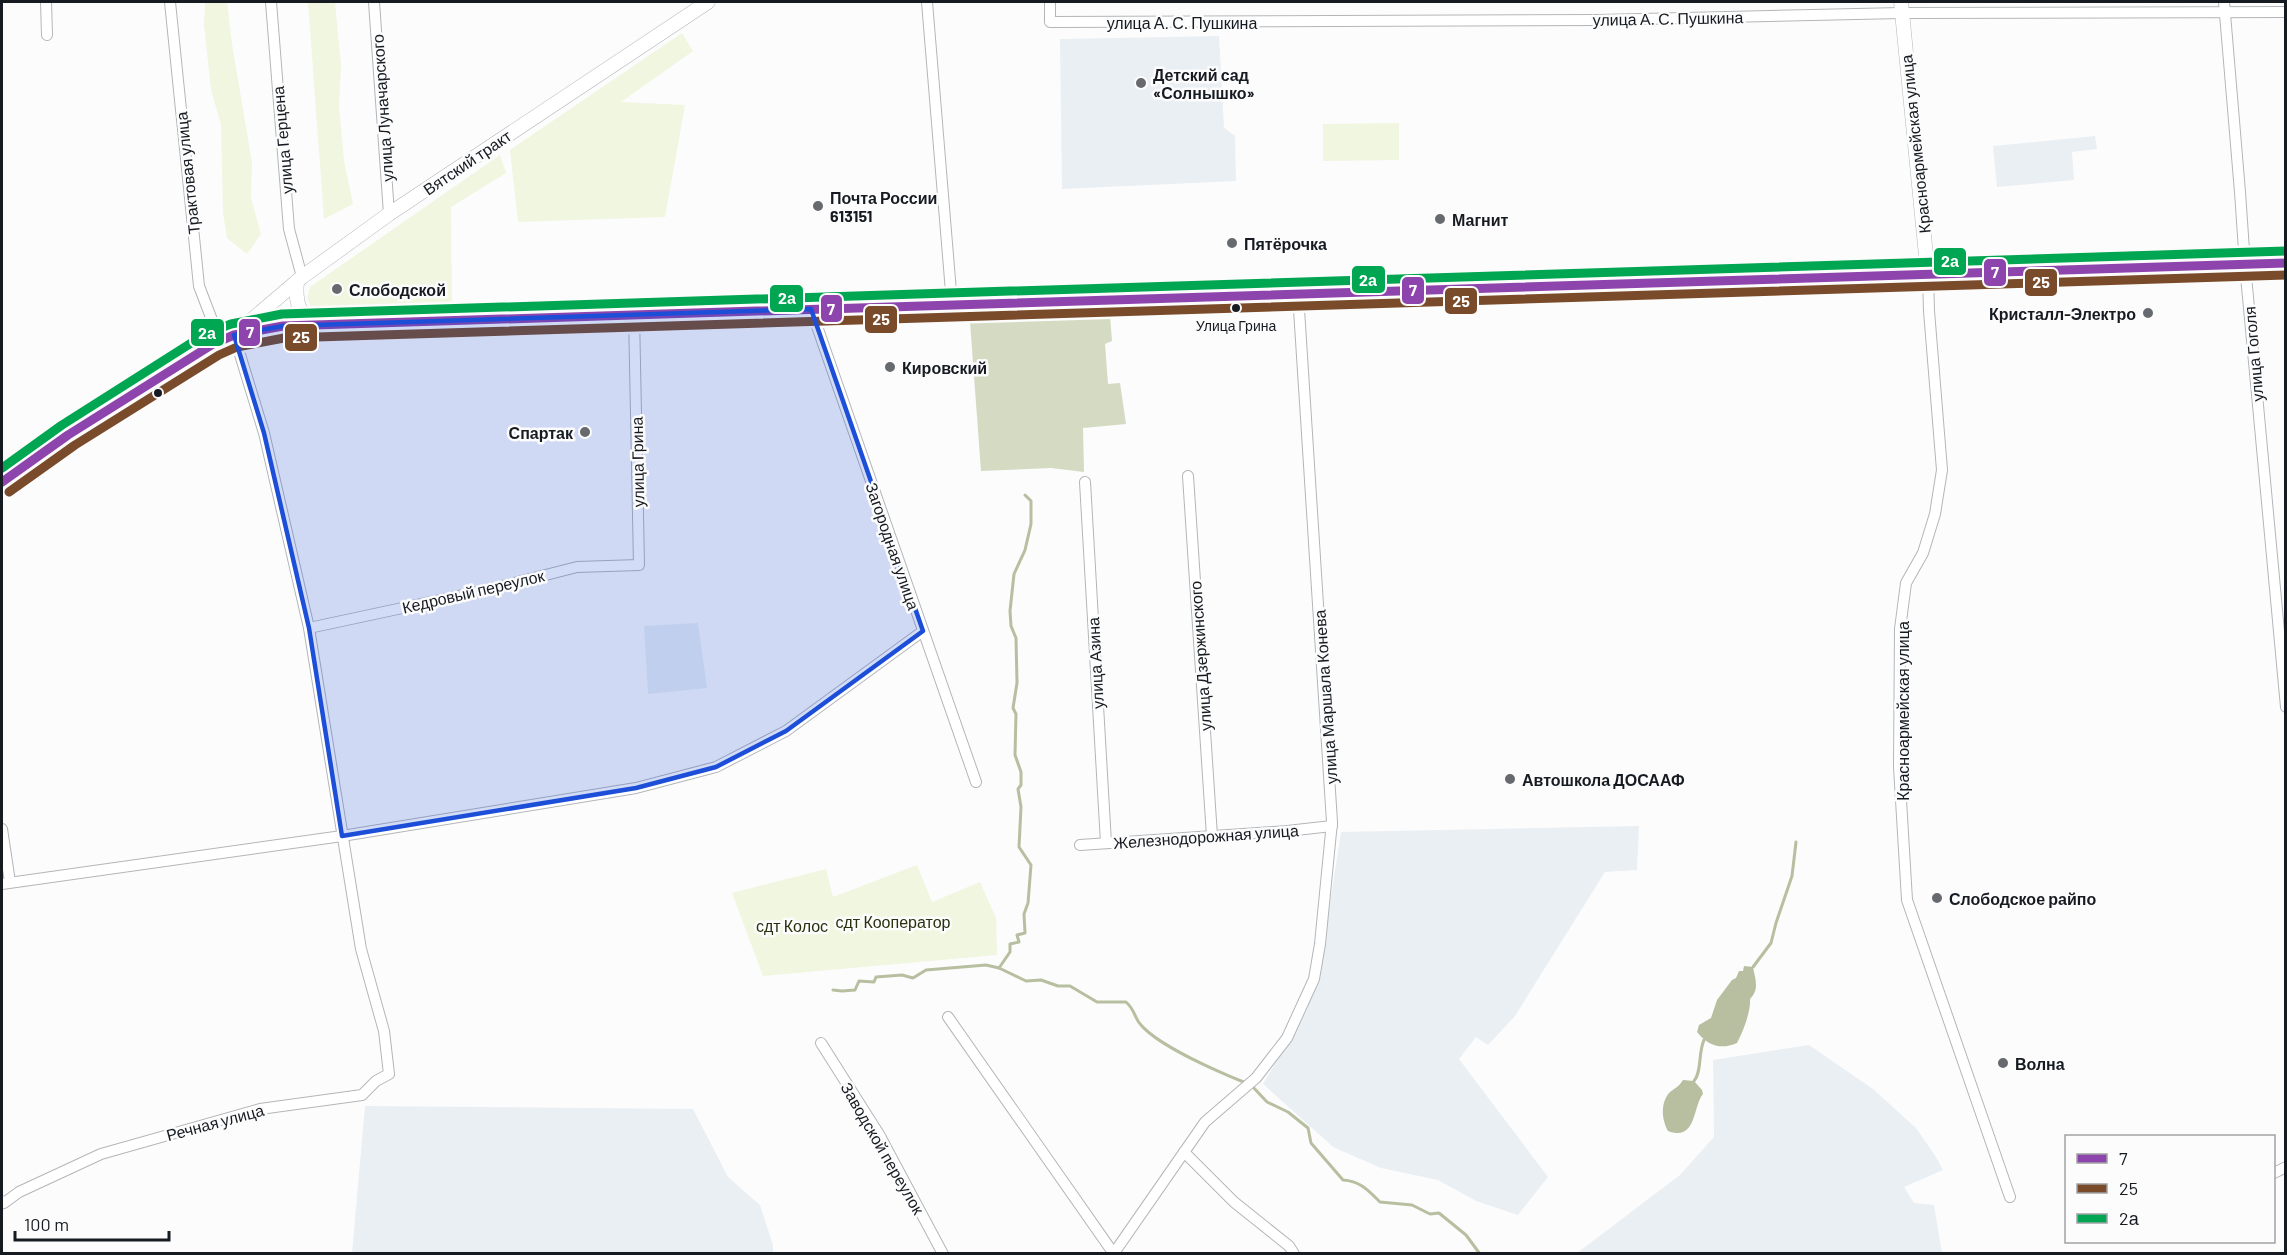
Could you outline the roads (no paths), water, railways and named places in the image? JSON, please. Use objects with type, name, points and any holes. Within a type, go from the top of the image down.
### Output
[{"type":"highway","points":[[2,482],[68,435],[227,338],[283,326],[2286,263]]},
{"type":"main road","name":"Вятский тракт","points":[[227,338],[300,279],[389,214],[708,2]]},
{"type":"main road","name":"Красноармейская улица","points":[[1901,7],[1928,276]]},
{"type":"main road","points":[[300,279],[296,291],[299,308],[307,321],[315,325]]},
{"type":"street","points":[[46,2],[47,35]]},
{"type":"street","name":"Трактовая улица","points":[[170,2],[199,286],[227,338]]},
{"type":"street","name":"улица Герцена","points":[[271,2],[289,230],[300,279]]},
{"type":"street","name":"улица Луначарского","points":[[374,2],[389,214]]},
{"type":"street","points":[[927,2],[952,304]]},
{"type":"street","name":"улица А. С. Пушкина","points":[[1050,2],[1050,22],[1587,20],[1901,7],[2224,7],[2286,12]]},
{"type":"street","name":"улица Гоголя","points":[[2224,7],[2241,192],[2245,265],[2286,707]]},
{"type":"street","name":"Красноармейская улица","points":[[1928,276],[1942,470],[1935,513],[1923,553],[1906,583],[1899,628],[1899,767],[1908,900],[2010,1197]]},
{"type":"street","name":"улица Маршала Конева","points":[[1114,1253],[1205,1122],[1249,1084],[1287,1038],[1314,980],[1332,826],[1328,726],[1298,294]]},
{"type":"street","name":"Загородная улица","points":[[812,309],[976,782]]},
{"type":"street","name":"улица Грина","points":[[634,314],[639,565]]},
{"type":"street","points":[[227,338],[264,433],[309,628],[342,836]]},
{"type":"street","name":"улица Дзержинского","points":[[1188,476],[1212,836]]},
{"type":"street","name":"улица Азина","points":[[1085,482],[1106,843]]},
{"type":"street","name":"Кедровый переулок","points":[[309,628],[491,589],[577,567],[639,565]]},
{"type":"street","points":[[2,828],[6,883],[342,836],[636,788],[716,767],[786,731],[923,632]]},
{"type":"street","name":"Железнодорожная улица","points":[[1080,845],[1332,826]]},
{"type":"street","name":"Речная улица","points":[[3,1202],[19,1192],[101,1154],[260,1109],[362,1095],[375,1081],[389,1074],[384,1031],[361,949],[342,836]]},
{"type":"street","points":[[948,1017],[1114,1253]]},
{"type":"street","name":"Заводской переулок","points":[[821,1043],[880,1136],[943,1254]]},
{"type":"street","points":[[1184,1152],[1234,1203],[1288,1246],[1294,1254]]},
{"type":"waterway","points":[[999,968],[1010,952],[1010,944],[1019,942],[1017,935],[1025,933],[1024,914],[1028,903],[1031,865],[1019,847],[1021,807],[1018,789],[1021,785],[1021,772],[1015,755],[1016,714],[1013,708],[1017,683],[1016,638],[1011,626],[1010,611],[1014,574],[1025,550],[1031,524],[1031,501],[1025,495]]},
{"type":"waterway","points":[[1753,967],[1771,943],[1792,876],[1796,842]]},
{"type":"waterway","points":[[833,990],[855,990],[859,981],[874,982],[876,977],[902,975],[913,978],[926,970],[986,965],[999,968],[1026,981],[1041,980],[1058,986],[1070,986],[1097,1002],[1126,1002],[1141,1025],[1161,1041],[1190,1058],[1246,1083]]},
{"type":"waterway","points":[[1694,1081],[1698,1073],[1704,1040]]},
{"type":"waterway","points":[[1252,1086],[1267,1102],[1288,1112],[1308,1128],[1311,1143],[1343,1180],[1359,1184],[1380,1202],[1412,1205],[1430,1214],[1439,1213],[1466,1235],[1480,1254]]},
{"type":"place","name":"Детский сад «Солнышко»","points":[[1141,83]]},
{"type":"place","name":"Почта России 613151","points":[[818,206]]},
{"type":"place","name":"Магнит","points":[[1440,219]]},
{"type":"place","name":"Пятёрочка","points":[[1232,243]]},
{"type":"place","name":"Слободской","points":[[337,289]]},
{"type":"place","name":"Улица Грина","points":[[1236,308]]},
{"type":"place","name":"Кристалл-Электро","points":[[2148,313]]},
{"type":"place","name":"Кировский","points":[[890,367]]},
{"type":"place","name":"Спартак","points":[[585,432]]},
{"type":"place","name":"Автошкола ДОСААФ","points":[[1510,779]]},
{"type":"place","name":"Слободское райпо","points":[[1937,898]]},
{"type":"place","name":"Волна","points":[[2003,1063]]},
{"type":"park label","name":"сдт Кооператор","points":[[893,921]]},
{"type":"park label","name":"сдт Колос","points":[[792,925]]}]
